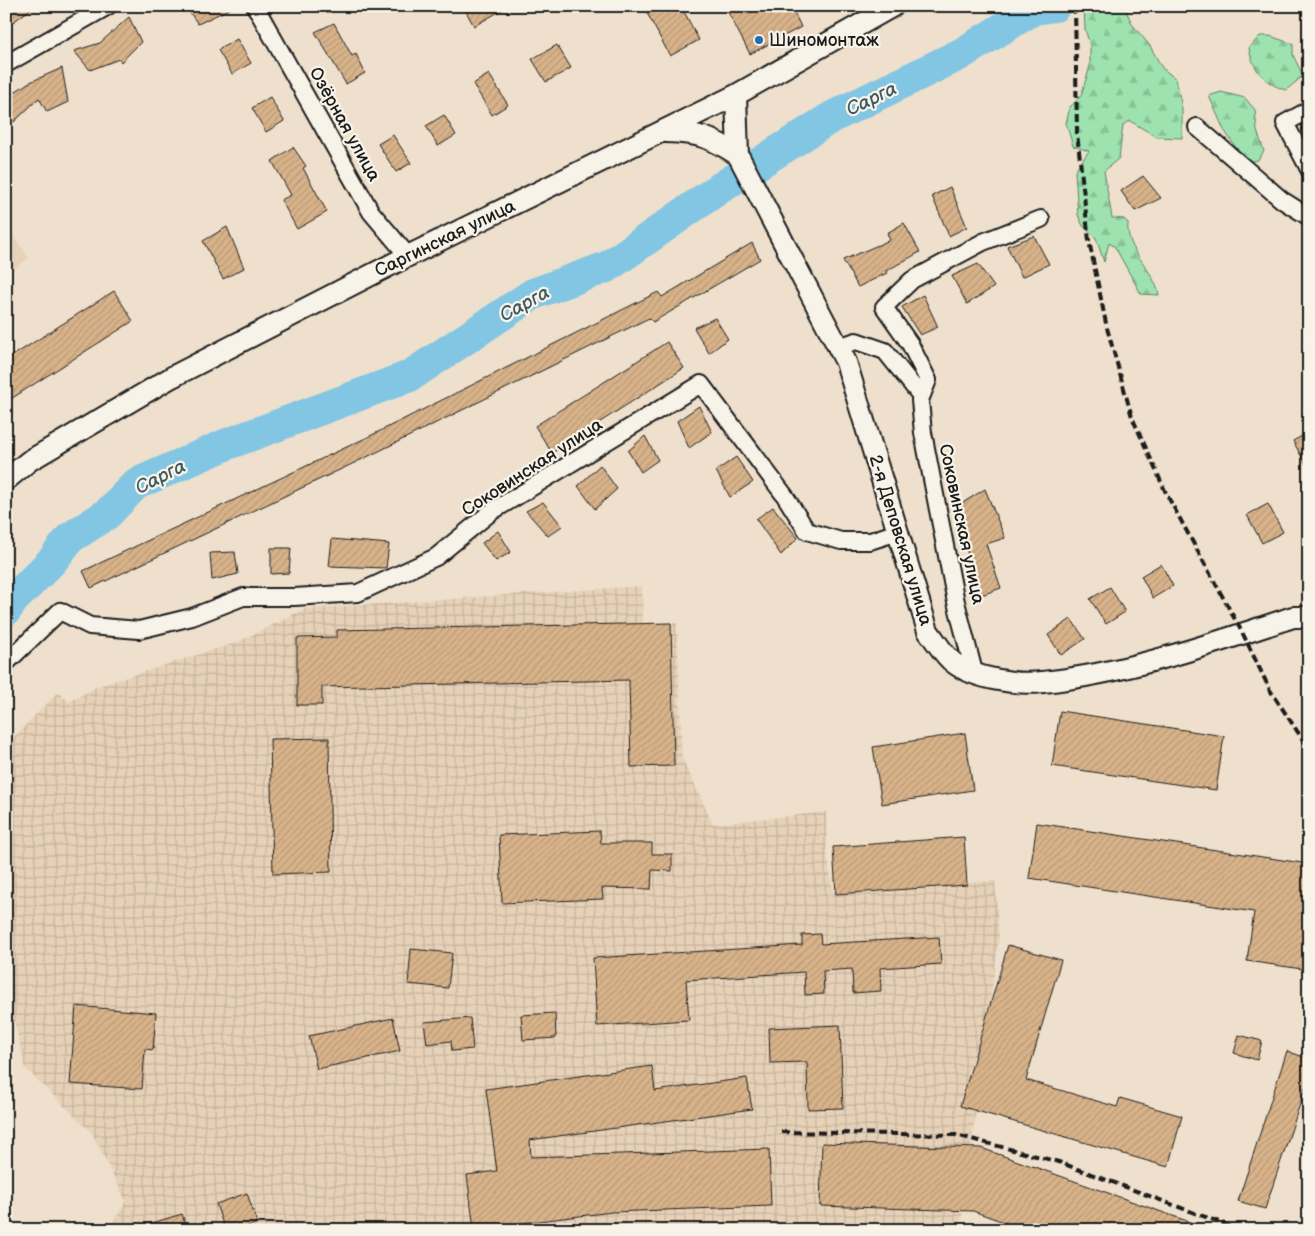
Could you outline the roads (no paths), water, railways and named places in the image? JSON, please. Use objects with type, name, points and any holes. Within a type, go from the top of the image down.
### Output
[{"type":"street","points":[[6,64],[108,6]]},
{"type":"street","name":"Озёрная улица","points":[[256,6],[371,212],[408,256]]},
{"type":"street","name":"Саргинская улица","points":[[6,480],[29,461],[172,377],[408,256],[736,95],[892,8]]},
{"type":"street","points":[[736,95],[738,155]]},
{"type":"street","points":[[1309,110],[1285,123],[1309,169]]},
{"type":"street","points":[[1198,127],[1282,200],[1309,217]]},
{"type":"street","points":[[662,132],[693,133],[714,139],[738,155]]},
{"type":"street","name":"2-я Деповская улица","points":[[738,155],[846,362],[928,631],[954,663],[988,679],[1041,682],[1088,675],[1163,657],[1304,613]]},
{"type":"street","name":"Соковинская улица","points":[[974,672],[956,602],[947,546],[923,433],[920,400],[928,380],[910,344],[884,307],[912,280],[983,242],[1041,219]]},
{"type":"street","points":[[838,346],[856,341],[885,351],[921,396]]},
{"type":"street","name":"Соковинская улица","points":[[6,663],[60,611],[90,626],[139,630],[192,617],[243,597],[294,597],[358,593],[436,557],[491,512],[701,384],[785,496],[807,531],[841,541],[870,541],[898,532]]},
{"type":"waterway","name":"Сарга","points":[[6,610],[13,600],[52,561],[70,538],[107,514],[136,484],[225,445],[410,376],[533,294],[607,267],[717,190],[832,117],[961,54],[1034,9],[1055,6]]},
{"type":"railway","points":[[1075,6],[1077,133],[1089,241],[1107,328],[1132,417],[1167,495],[1243,634],[1270,690],[1309,749]]},
{"type":"railway","points":[[781,1132],[956,1135],[1059,1162],[1240,1230]]},
{"type":"place","name":"Шиномонтаж","points":[[759,40]]}]
